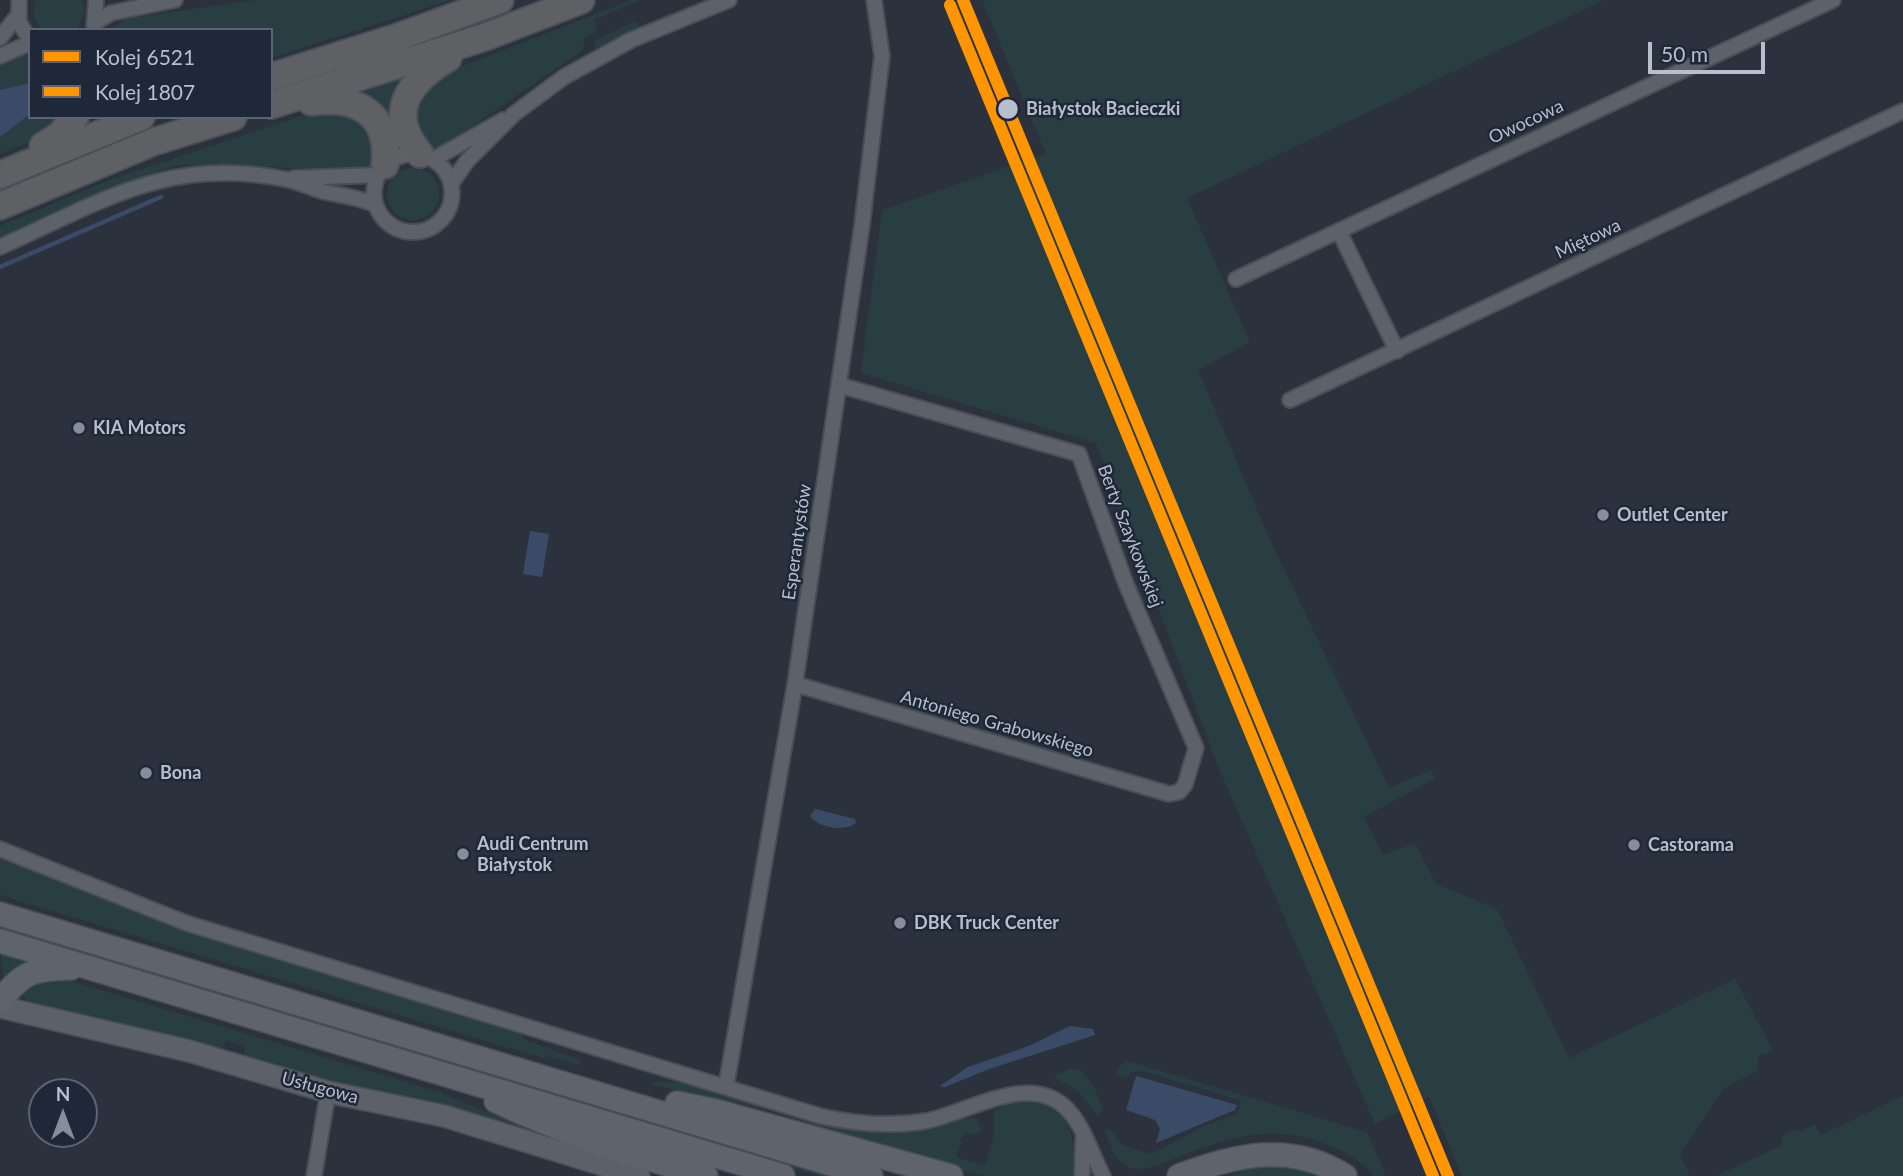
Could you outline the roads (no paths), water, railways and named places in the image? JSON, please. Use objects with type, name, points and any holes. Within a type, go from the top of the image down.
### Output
[{"type":"highway","points":[[273,76],[398,37],[500,0]]},
{"type":"highway","points":[[273,105],[485,37],[581,0]]},
{"type":"highway","points":[[427,157],[409,142],[402,115],[411,88],[426,71],[485,37]]},
{"type":"highway","points":[[273,106],[335,99],[368,111],[378,121],[387,147],[382,170]]},
{"type":"highway","points":[[0,175],[60,135],[73,119]]},
{"type":"highway","points":[[0,175],[136,119]]},
{"type":"highway","points":[[0,206],[153,142],[227,119]]},
{"type":"main road","points":[[4,913],[871,1176]]},
{"type":"main road","points":[[0,941],[783,1176]]},
{"type":"main road","points":[[0,1002],[14,984],[34,970],[88,967]]},
{"type":"main road","points":[[433,1071],[545,1125],[706,1176]]},
{"type":"main road","points":[[602,1094],[716,1111],[951,1176]]},
{"type":"main road","points":[[1179,1176],[1212,1163],[1264,1153],[1286,1154],[1313,1161],[1345,1176]]},
{"type":"street","points":[[94,26],[96,0]]},
{"type":"street","points":[[94,26],[111,13],[175,0]]},
{"type":"street","points":[[427,157],[445,170],[451,184],[451,201],[444,216],[424,230],[398,229],[385,220],[376,205],[374,190],[382,170],[398,157],[427,157],[514,114],[596,57],[729,0]]},
{"type":"street","name":"Esperantystów","points":[[726,1087],[795,684],[880,85],[882,56],[874,0]]},
{"type":"street","name":"Owocowa","points":[[1236,279],[1833,0]]},
{"type":"street","points":[[0,38],[19,7]]},
{"type":"street","points":[[19,7],[22,30],[28,38]]},
{"type":"street","points":[[0,57],[28,42]]},
{"type":"street","name":"Miętowa","points":[[1290,400],[1903,111]]},
{"type":"street","points":[[451,184],[467,161],[514,114]]},
{"type":"street","points":[[0,247],[155,180],[207,172],[286,179],[382,170]]},
{"type":"street","points":[[286,179],[325,192],[363,199],[376,205]]},
{"type":"street","points":[[1339,231],[1397,351]]},
{"type":"street","name":"Berty Szaykowskiej","points":[[839,385],[1079,454],[1126,584],[1196,748],[1185,785]]},
{"type":"street","name":"Antoniego Grabowskiego","points":[[795,684],[1169,794],[1179,792],[1185,785]]},
{"type":"street","points":[[0,849],[186,923],[820,1116],[874,1125],[929,1120],[1007,1096],[1036,1094],[1049,1097],[1066,1108],[1103,1176]]},
{"type":"street","name":"Usługowa","points":[[0,1007],[189,1051],[328,1092],[456,1119],[618,1173],[639,1176]]},
{"type":"street","points":[[314,1176],[328,1092]]},
{"type":"street","points":[[1082,1176],[1083,1137]]},
{"type":"water","points":[[28,83],[28,116],[0,137],[0,90]]},
{"type":"water","points":[[530,531],[549,534],[542,577],[523,574]]},
{"type":"water","points":[[815,809],[855,819],[856,823],[839,828],[825,826],[810,816]]},
{"type":"water","points":[[1070,1026],[1093,1029],[1095,1035],[989,1069],[945,1087],[940,1086],[968,1067],[1029,1046]]},
{"type":"water","points":[[1136,1076],[1237,1105],[1235,1110],[1156,1143],[1160,1129],[1155,1120],[1126,1110]]},
{"type":"waterway","points":[[0,267],[161,197]]},
{"type":"rail line","name":"6521","points":[[963,0],[1448,1176]]},
{"type":"rail line","name":"1807","points":[[950,5],[1433,1176]]},
{"type":"place","name":"Białystok Bacieczki","points":[[1008,109]]},
{"type":"place","name":"KIA Motors","points":[[79,428]]},
{"type":"place","name":"Outlet Center","points":[[1603,515]]},
{"type":"place","name":"Bona","points":[[146,773]]},
{"type":"place","name":"Castorama","points":[[1634,845]]},
{"type":"place","name":"Audi Centrum Białystok","points":[[463,854]]},
{"type":"place","name":"DBK Truck Center","points":[[900,923]]}]
